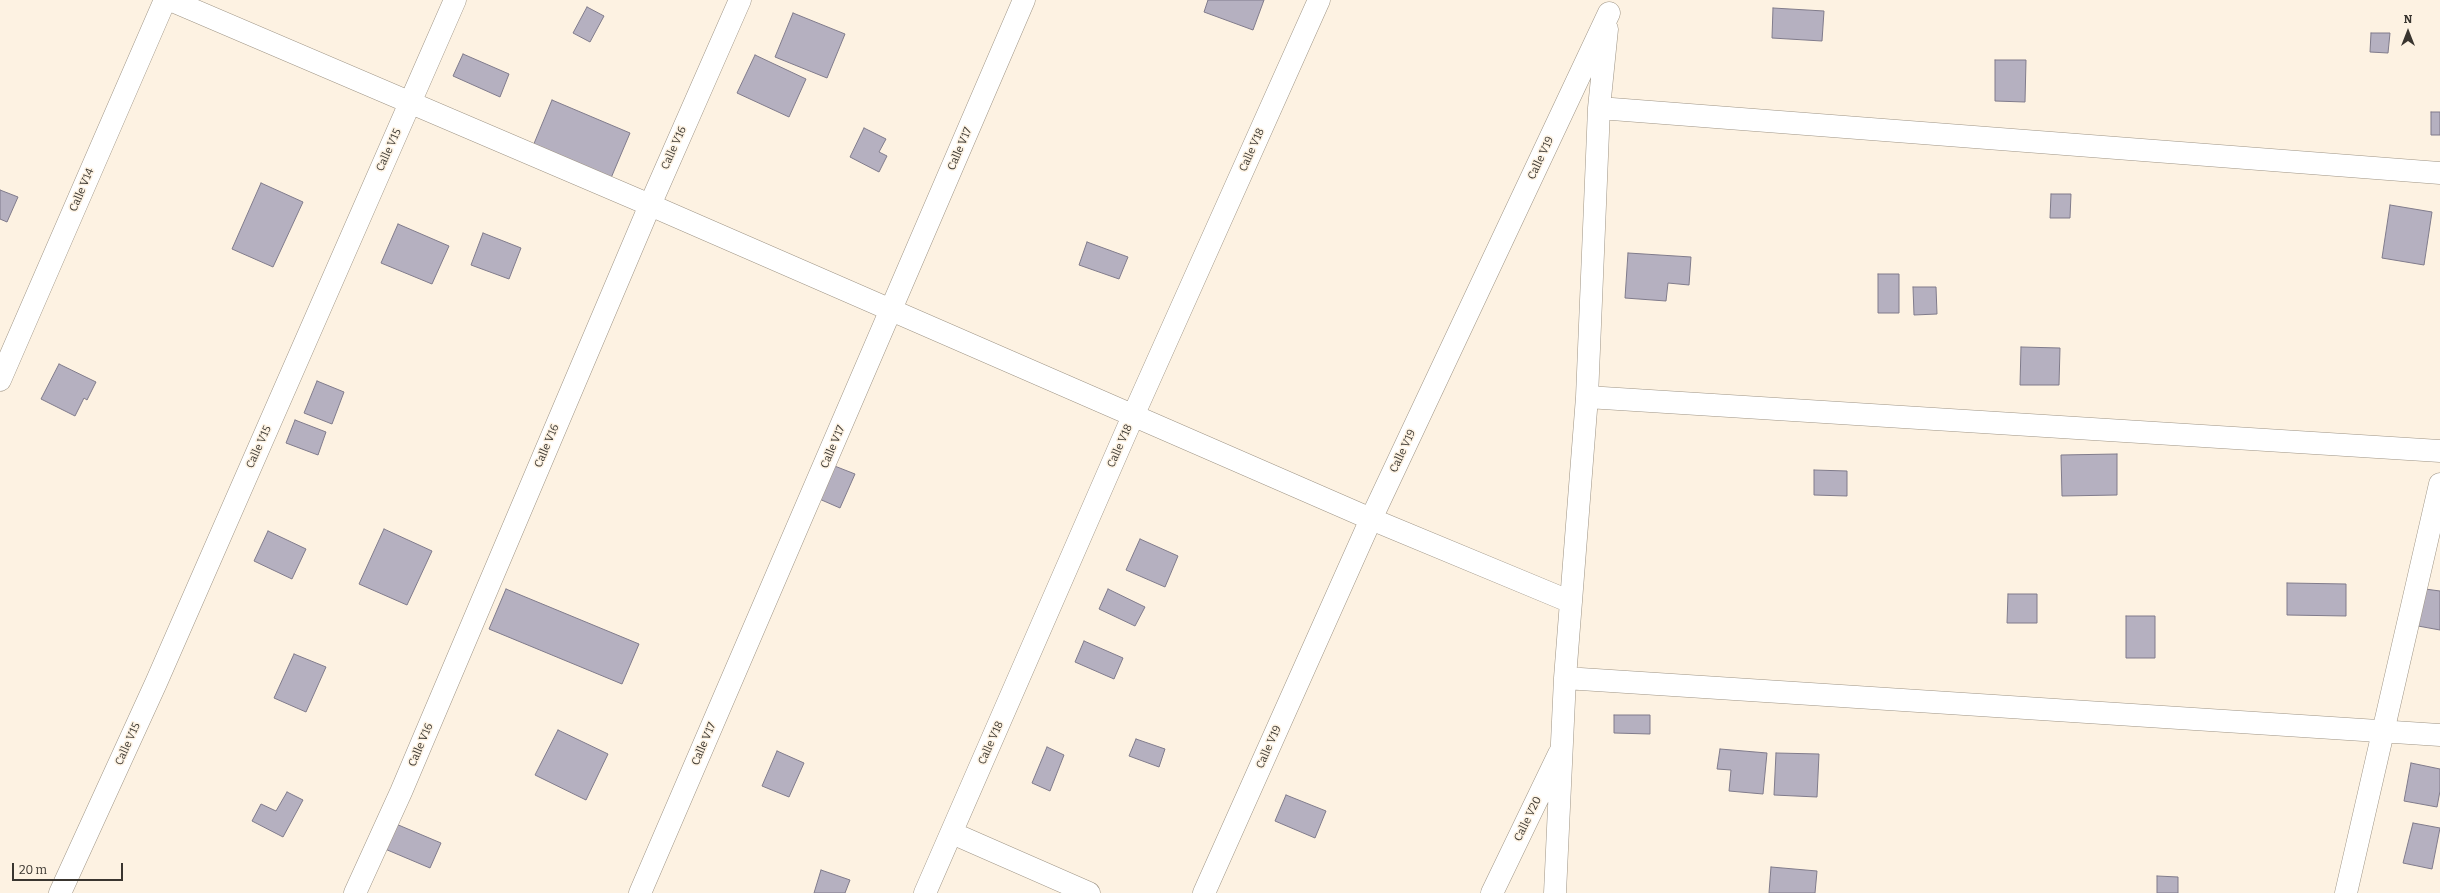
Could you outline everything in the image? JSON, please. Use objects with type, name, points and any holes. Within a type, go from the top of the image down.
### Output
[{"type":"street","name":"Calle V14","points":[[0,380],[164,0]]},
{"type":"street","points":[[170,0],[409,104],[650,205],[1371,519],[1571,602]]},
{"type":"street","name":"Calle V15","points":[[60,893],[156,683],[455,0]]},
{"type":"street","name":"Calle V16","points":[[355,893],[404,784],[650,205],[740,0]]},
{"type":"street","name":"Calle V17","points":[[640,893],[1024,0]]},
{"type":"street","name":"Calle V18","points":[[925,893],[1133,416],[1319,0]]},
{"type":"street","points":[[1555,893],[1564,745],[1565,678],[1587,397],[1600,108],[1609,6]]},
{"type":"street","name":"Calle V19","points":[[1204,893],[1371,519],[1609,6]]},
{"type":"street","points":[[1600,108],[2440,173]]},
{"type":"street","points":[[1587,397],[2440,451]]},
{"type":"street","points":[[2346,893],[2440,484]]},
{"type":"street","points":[[1565,678],[2440,735]]},
{"type":"street","name":"Calle V20","points":[[1492,893],[1564,745]]},
{"type":"street","points":[[952,833],[1089,893]]},
{"type":"building","points":[[1208,0],[1264,0],[1253,30],[1204,12]]},
{"type":"building","points":[[587,7],[604,16],[590,42],[573,33]]},
{"type":"building","points":[[1773,8],[1824,11],[1822,41],[1772,38]]},
{"type":"building","points":[[793,13],[845,34],[827,78],[775,57]]},
{"type":"building","points":[[2371,33],[2390,33],[2388,53],[2370,52]]},
{"type":"building","points":[[463,54],[509,74],[500,97],[453,76]]},
{"type":"building","points":[[755,55],[806,79],[789,117],[737,93]]},
{"type":"building","points":[[1995,60],[2026,60],[2025,102],[1995,101]]},
{"type":"building","points":[[552,100],[630,133],[611,178],[533,146]]},
{"type":"building","points":[[2431,112],[2440,112],[2440,135],[2431,135]]},
{"type":"building","points":[[864,128],[886,139],[879,152],[887,156],[879,172],[850,157]]},
{"type":"building","points":[[261,183],[303,202],[273,267],[232,249]]},
{"type":"building","points":[[0,190],[18,197],[7,222],[0,219]]},
{"type":"building","points":[[2051,194],[2071,194],[2070,218],[2050,218]]},
{"type":"building","points":[[2390,205],[2432,212],[2424,265],[2382,258]]},
{"type":"building","points":[[398,224],[449,246],[432,284],[381,263]]},
{"type":"building","points":[[483,233],[521,248],[509,279],[471,265]]},
{"type":"building","points":[[1087,242],[1128,257],[1119,279],[1079,265]]},
{"type":"building","points":[[1628,253],[1691,257],[1689,285],[1668,283],[1666,301],[1625,298]]},
{"type":"building","points":[[1878,274],[1899,274],[1899,313],[1878,313]]},
{"type":"building","points":[[1913,287],[1936,287],[1937,314],[1914,315]]},
{"type":"building","points":[[2021,347],[2060,348],[2059,385],[2020,385]]},
{"type":"building","points":[[59,364],[96,382],[87,400],[84,398],[75,416],[41,399]]},
{"type":"building","points":[[317,381],[344,392],[332,424],[304,413]]},
{"type":"building","points":[[295,420],[326,432],[318,455],[286,443]]},
{"type":"building","points":[[2117,454],[2117,495],[2062,496],[2061,455]]},
{"type":"building","points":[[832,465],[855,474],[840,508],[817,498]]},
{"type":"building","points":[[1814,470],[1847,471],[1847,496],[1814,495]]},
{"type":"building","points":[[384,529],[432,551],[407,605],[359,584]]},
{"type":"building","points":[[268,531],[306,549],[292,579],[254,561]]},
{"type":"building","points":[[1140,539],[1178,556],[1165,587],[1126,570]]},
{"type":"building","points":[[2287,583],[2346,584],[2346,616],[2287,615]]},
{"type":"building","points":[[506,589],[639,644],[622,684],[489,629]]},
{"type":"building","points":[[1108,589],[1145,607],[1135,626],[1099,609]]},
{"type":"building","points":[[2425,589],[2440,591],[2440,630],[2418,626]]},
{"type":"building","points":[[2008,594],[2037,594],[2037,623],[2007,623]]},
{"type":"building","points":[[2126,616],[2155,616],[2155,658],[2126,658]]},
{"type":"building","points":[[1084,641],[1123,658],[1114,679],[1075,662]]},
{"type":"building","points":[[294,654],[326,667],[306,712],[274,698]]},
{"type":"building","points":[[1614,715],[1650,715],[1650,734],[1614,733]]},
{"type":"building","points":[[558,730],[608,754],[586,800],[535,775]]},
{"type":"building","points":[[1136,739],[1165,749],[1159,767],[1129,756]]},
{"type":"building","points":[[1047,747],[1064,755],[1050,791],[1032,783]]},
{"type":"building","points":[[1720,749],[1767,753],[1763,794],[1729,791],[1731,770],[1717,769]]},
{"type":"building","points":[[777,751],[804,763],[789,797],[762,786]]},
{"type":"building","points":[[1776,753],[1819,754],[1817,797],[1774,795]]},
{"type":"building","points":[[2411,763],[2440,769],[2440,791],[2437,807],[2404,801]]},
{"type":"building","points":[[287,792],[303,800],[283,837],[252,821],[261,804],[276,811]]},
{"type":"building","points":[[1286,795],[1326,811],[1315,838],[1275,821]]},
{"type":"building","points":[[2413,823],[2440,828],[2432,869],[2403,863]]},
{"type":"building","points":[[396,824],[441,843],[430,868],[385,849]]},
{"type":"building","points":[[1771,867],[1817,871],[1815,893],[1769,893]]},
{"type":"building","points":[[821,870],[850,880],[845,893],[814,893]]},
{"type":"building","points":[[2157,876],[2178,877],[2178,893],[2157,893]]}]
